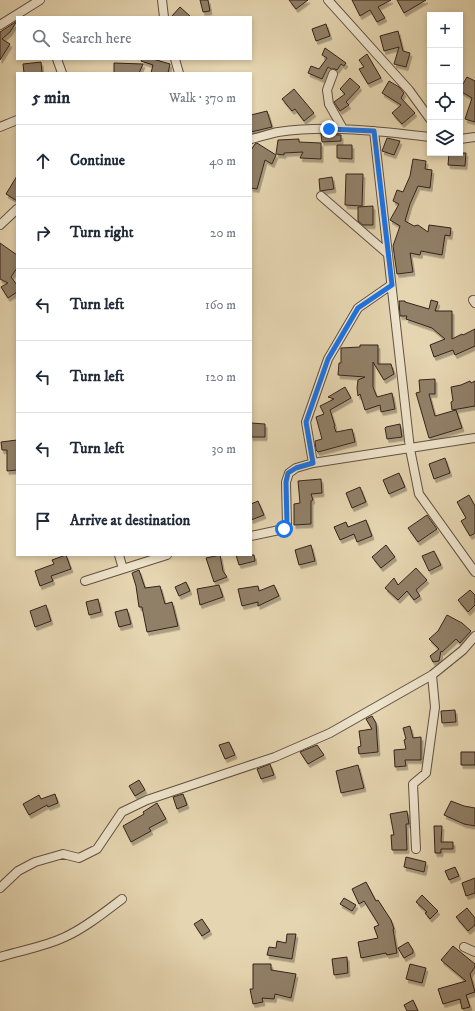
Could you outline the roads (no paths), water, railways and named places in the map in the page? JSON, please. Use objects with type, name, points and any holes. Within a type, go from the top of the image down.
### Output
[{"type":"street","points":[[24,14],[40,0]]},
{"type":"street","points":[[162,0],[164,16]]},
{"type":"street","points":[[330,1],[409,90],[427,115]]},
{"type":"street","points":[[0,25],[16,18]]},
{"type":"street","points":[[57,60],[62,72]]},
{"type":"street","points":[[175,60],[179,72]]},
{"type":"street","points":[[333,74],[327,90],[329,104],[343,129]]},
{"type":"street","points":[[0,127],[16,120]]},
{"type":"street","points":[[252,140],[277,132],[329,129],[374,131],[427,137]]},
{"type":"street","points":[[374,131],[410,449],[419,494],[475,572]]},
{"type":"street","points":[[463,139],[475,137]]},
{"type":"street","points":[[321,196],[388,254]]},
{"type":"street","points":[[0,225],[16,210]]},
{"type":"street","points":[[313,463],[306,422],[328,359],[358,308],[392,285]]},
{"type":"street","points":[[252,536],[284,529],[287,525],[286,482],[288,473],[296,468],[313,463],[475,438]]},
{"type":"street","points":[[119,556],[123,569]]},
{"type":"street","points":[[85,581],[164,556]]},
{"type":"street","points":[[0,888],[18,871],[35,862],[63,854],[79,858],[97,849],[122,812],[147,800],[275,757],[330,733],[432,675],[463,650],[475,636]]},
{"type":"street","points":[[416,849],[413,784],[426,774],[435,707],[432,675]]},
{"type":"street","points":[[0,957],[19,951],[36,948],[66,937],[122,899]]},
{"type":"street","points":[[464,947],[475,952]]}]
